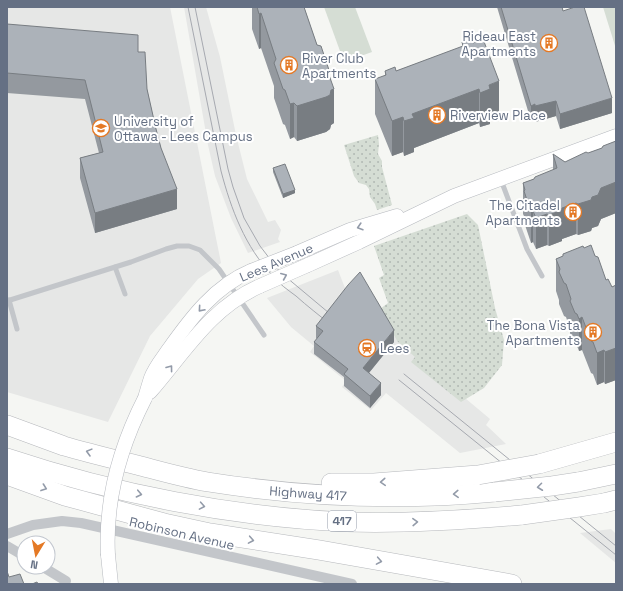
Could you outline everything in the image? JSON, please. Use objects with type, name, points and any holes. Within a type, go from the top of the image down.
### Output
[{"type":"highway","name":"Highway 417","points":[[7,425],[65,446],[206,482],[276,491],[323,495],[397,497],[478,494],[552,486],[616,474]]},
{"type":"highway","points":[[539,464],[616,442]]},
{"type":"highway","points":[[154,469],[326,483],[374,483],[478,475],[576,457],[606,454],[616,451]]},
{"type":"highway","name":"Highway 417","points":[[7,458],[89,483],[156,498],[219,509],[273,516],[347,522],[412,522],[522,515],[610,501]]},
{"type":"highway","points":[[7,475],[65,496],[164,524],[512,584]]},
{"type":"main road","name":"Lees Avenue","points":[[145,398],[199,332],[224,308],[239,297],[260,286],[359,242],[454,196],[616,136]]},
{"type":"main road","name":"Lees Avenue","points":[[111,584],[108,555],[108,516],[113,485],[126,439],[145,398],[152,377],[160,362],[175,340],[212,296],[242,275],[350,230],[438,204]]},
{"type":"street","name":"Robinson Avenue","points":[[7,534],[33,525],[62,521],[81,523],[352,584]]},
{"type":"street","points":[[7,546],[16,551]]},
{"type":"street","points":[[56,575],[66,581]]},
{"type":"lane","points":[[501,179],[527,249],[542,276]]},
{"type":"lane","points":[[17,329],[8,300],[115,267],[166,249],[185,245],[195,247],[200,250],[219,269],[230,283],[264,335]]},
{"type":"lane","points":[[115,267],[125,294]]},
{"type":"shaded area","name":"University of Ottawa - Lees Campus","points":[[7,7],[170,7],[221,263],[198,279],[150,336],[108,422],[7,392]]},
{"type":"shaded area","points":[[184,7],[206,7],[220,57],[236,135],[247,179],[268,222],[275,220],[281,230],[278,239],[280,242],[248,253],[231,218],[215,176],[208,145]]},
{"type":"shaded area","points":[[324,7],[355,7],[372,52],[344,62]]},
{"type":"shaded area","points":[[603,7],[616,7],[616,49]]},
{"type":"shaded area","points":[[378,135],[378,154],[382,161],[382,167],[392,205],[377,210],[370,197],[369,189],[366,185],[359,183],[354,176],[344,145]]},
{"type":"shaded area","points":[[467,214],[478,225],[495,308],[504,340],[502,365],[484,388],[461,402],[411,362],[415,357],[397,341],[380,309],[388,303],[379,278],[384,275],[374,246]]},
{"type":"shaded area","points":[[338,270],[348,296],[380,309],[397,341],[490,419],[486,425],[506,444],[460,453],[386,393],[371,410],[342,387],[346,381],[310,352],[314,346],[291,327],[267,298]]},
{"type":"shaded area","points":[[611,529],[616,534],[616,563],[580,533]]},
{"type":"building","points":[[257,7],[304,7],[317,45],[321,46],[330,73],[329,75],[334,89],[331,90],[330,95],[297,106],[294,103],[290,104],[274,63],[276,59],[261,13],[259,14]]},
{"type":"building","points":[[501,7],[562,7],[563,11],[575,7],[584,7],[612,98],[560,114],[556,101],[531,106]]},
{"type":"building","points":[[7,24],[138,35],[138,52],[145,52],[147,89],[156,129],[161,148],[177,189],[95,213],[80,158],[103,152],[85,80],[7,73]]},
{"type":"building","points":[[471,38],[473,43],[483,39],[499,81],[489,85],[490,89],[480,93],[479,89],[412,114],[414,118],[404,121],[403,117],[392,121],[375,79],[386,75],[385,71],[395,67],[396,71],[463,46],[462,42]]},
{"type":"building","points":[[616,141],[616,182],[601,188],[598,195],[592,197],[591,200],[578,204],[576,203],[549,215],[547,214],[536,218],[533,211],[531,212],[523,183],[557,168],[553,154],[565,162],[586,152],[588,153],[602,148],[603,146]]},
{"type":"building","points":[[285,164],[295,190],[283,194],[273,168]]},
{"type":"building","points":[[591,245],[595,256],[598,257],[606,280],[608,279],[612,287],[616,285],[616,348],[597,353],[582,317],[579,319],[575,313],[570,301],[571,299],[566,284],[564,283],[559,272],[560,269],[556,259],[563,256],[563,254],[583,246],[584,248]]},
{"type":"building","points":[[360,272],[394,330],[363,368],[381,383],[370,396],[344,374],[348,369],[314,342],[323,331],[316,326]]},
{"type":"building","points":[[7,571],[9,577],[20,575],[24,584],[7,584]]},
{"type":"tram line","points":[[188,7],[221,171],[229,199],[240,227],[254,253],[275,279],[331,325]]},
{"type":"tram line","points":[[195,7],[228,169],[244,218],[260,246],[280,272],[335,318]]},
{"type":"tram line","points":[[404,374],[616,546]]},
{"type":"tram line","points":[[399,380],[616,555]]},
{"type":"place","name":"Rideau East Apartments","points":[[549,43]]},
{"type":"place","name":"River Club Apartments","points":[[289,65]]},
{"type":"place","name":"Riverview Place","points":[[437,115]]},
{"type":"place","name":"University of Ottawa - Lees Campus","points":[[101,128]]},
{"type":"place","name":"The Citadel Apartments","points":[[573,212]]},
{"type":"place","name":"The Bona Vista Apartments","points":[[593,332]]},
{"type":"place","name":"Lees","points":[[367,348]]}]
